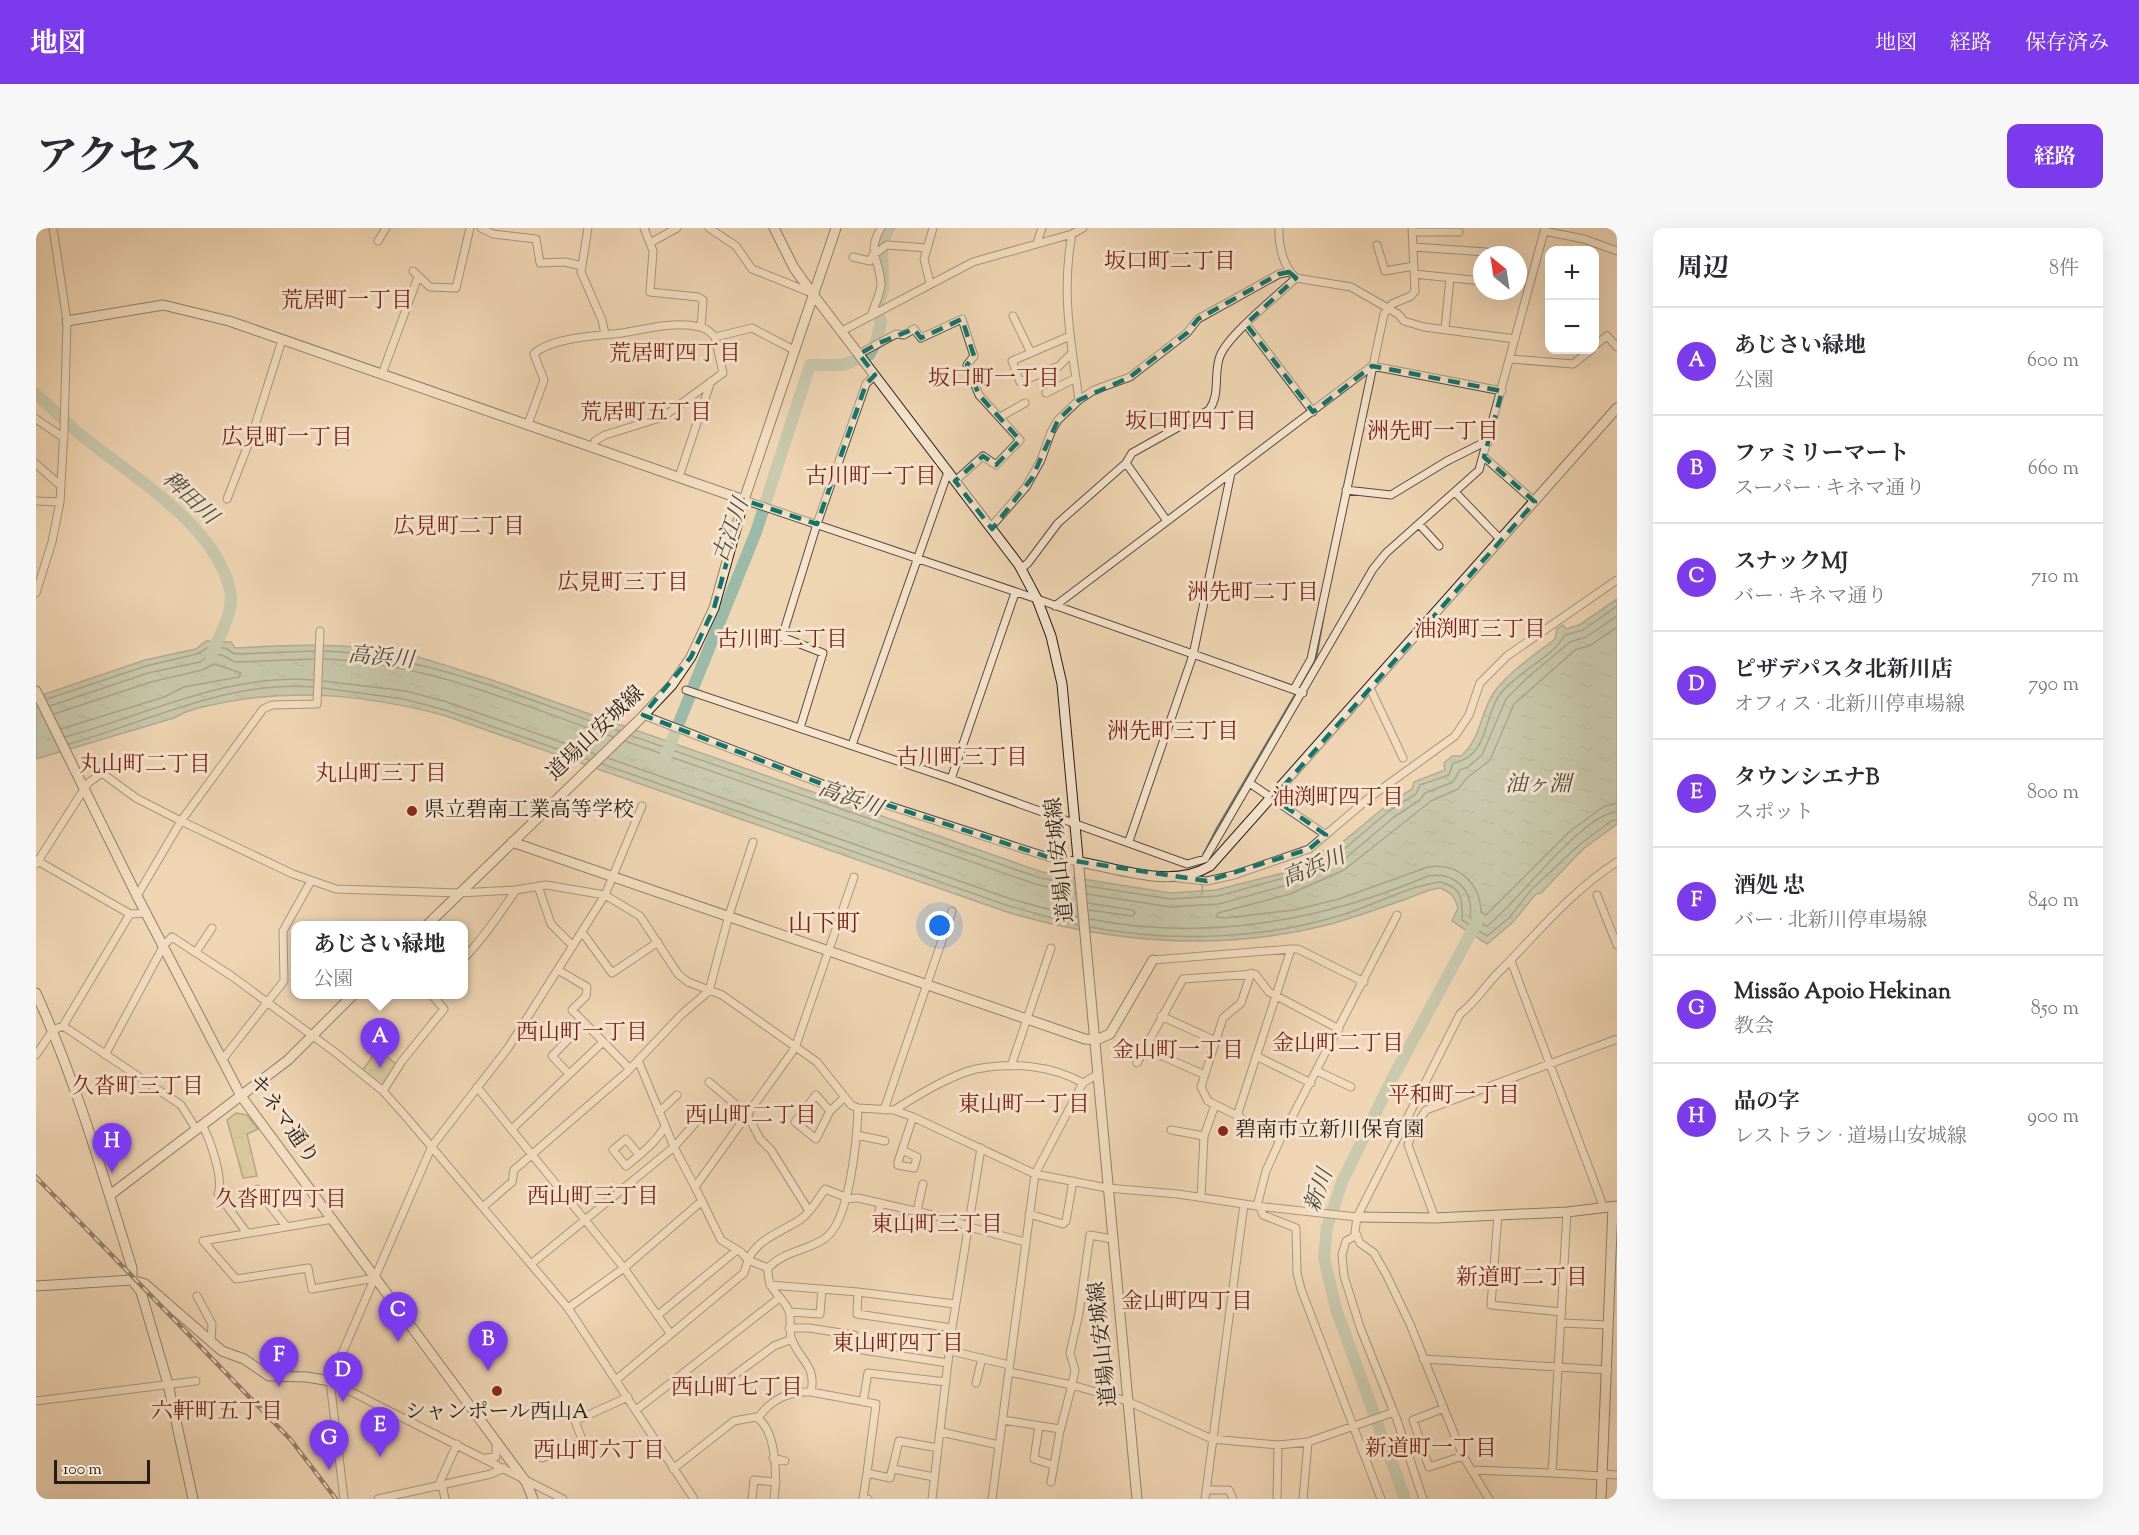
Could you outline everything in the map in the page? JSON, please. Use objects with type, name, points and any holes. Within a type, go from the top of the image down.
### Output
[{"type":"street","points":[[36,593],[52,542],[60,502],[64,438],[67,321],[53,228]]},
{"type":"street","points":[[378,241],[386,228]]},
{"type":"street","points":[[412,271],[430,287],[456,288],[470,228]]},
{"type":"street","points":[[481,228],[493,234],[536,239],[540,263],[566,262],[582,266]]},
{"type":"street","points":[[588,228],[582,266],[583,280],[602,320],[605,334]]},
{"type":"street","points":[[644,228],[653,251],[650,292],[698,297],[703,300],[701,327]]},
{"type":"street","points":[[650,243],[677,228]]},
{"type":"street","points":[[709,228],[736,246],[752,269],[812,293]]},
{"type":"street","points":[[774,228],[794,268],[812,293]]},
{"type":"street","name":"道場山安城線","points":[[431,921],[641,717],[672,685],[691,657],[714,608],[745,500],[812,293],[836,228]]},
{"type":"street","points":[[871,316],[881,285],[873,255],[873,246],[881,228]]},
{"type":"street","points":[[930,283],[924,259],[933,228]]},
{"type":"street","points":[[1032,228],[1042,229],[1036,243]]},
{"type":"street","points":[[842,331],[973,262],[1072,234],[1083,228]]},
{"type":"street","points":[[1279,228],[1279,243],[1289,272],[1296,278],[1351,287],[1398,314],[1404,321],[1515,339]]},
{"type":"street","points":[[1294,689],[1311,659],[1384,314],[1392,304],[1414,294],[1412,230],[1459,232]]},
{"type":"street","points":[[686,690],[951,779],[1187,864],[1205,860],[1374,569],[1419,524],[1479,470],[1544,230],[1584,239],[1617,251]]},
{"type":"street","points":[[1072,234],[1065,286],[1079,400]]},
{"type":"street","points":[[853,256],[870,261],[873,255],[887,245],[927,248]]},
{"type":"street","points":[[1377,245],[1385,271],[1414,270],[1473,280]]},
{"type":"street","points":[[1413,247],[1473,251]]},
{"type":"street","points":[[991,527],[1026,487],[1058,420],[1079,400],[1094,390],[1130,377],[1187,333],[1198,319],[1279,274],[1289,272]]},
{"type":"street","points":[[382,374],[418,277]]},
{"type":"street","points":[[1021,569],[1058,523],[1126,463],[1132,453],[1148,442],[1209,410],[1215,403],[1219,358],[1229,340],[1296,278]]},
{"type":"street","points":[[1445,329],[1450,278]]},
{"type":"street","name":"道場山安城線","points":[[812,293],[1021,569],[1037,599],[1056,653],[1062,684],[1080,867],[1107,1188],[1137,1499]]},
{"type":"street","points":[[67,321],[149,306],[175,306],[594,446],[1303,693]]},
{"type":"street","points":[[1013,316],[1031,353]]},
{"type":"street","points":[[860,354],[879,343],[914,329],[921,338],[962,319],[974,356],[967,365],[979,395],[1020,440],[996,465],[983,456],[955,481]]},
{"type":"street","points":[[528,424],[544,380],[534,354],[539,348],[583,336],[622,333],[656,324],[701,327],[716,337],[723,373],[663,417],[605,435],[595,441],[594,446]]},
{"type":"street","points":[[1246,324],[1313,412]]},
{"type":"street","points":[[716,337],[752,328],[794,350]]},
{"type":"street","points":[[1070,336],[1012,361],[1020,382],[1059,366],[1072,353]]},
{"type":"street","points":[[1599,342],[1607,336],[1617,347]]},
{"type":"street","points":[[227,499],[253,432],[282,340]]},
{"type":"street","points":[[1510,359],[1573,364],[1585,354]]},
{"type":"street","points":[[1054,606],[1372,366],[1502,390]]},
{"type":"street","points":[[800,728],[823,653],[782,637],[817,524],[866,384],[875,375]]},
{"type":"street","points":[[1046,393],[1076,378]]},
{"type":"street","points":[[680,477],[711,381]]},
{"type":"street","points":[[1000,417],[1025,403]]},
{"type":"street","points":[[1171,878],[1187,876],[1210,866],[1273,798],[1617,408]]},
{"type":"street","points":[[36,419],[64,438]]},
{"type":"street","points":[[1346,490],[1391,495],[1447,461],[1485,442],[1488,443]]},
{"type":"street","points":[[1484,457],[1535,502]]},
{"type":"street","points":[[1126,463],[1167,521]]},
{"type":"street","points":[[36,464],[61,486]]},
{"type":"street","points":[[852,745],[948,472]]},
{"type":"street","points":[[1129,842],[1193,655],[1231,473]]},
{"type":"street","points":[[1455,492],[1502,540]]},
{"type":"street","points":[[36,501],[60,502]]},
{"type":"street","points":[[1419,524],[1439,546]]},
{"type":"street","points":[[641,717],[825,785],[1080,867],[1207,881],[1234,875],[1298,854],[1326,835],[1369,798],[1455,736],[1469,715],[1480,683],[1498,664],[1617,580]]},
{"type":"street","points":[[951,779],[1015,593]]},
{"type":"street","points":[[137,896],[181,821],[263,709],[272,705],[317,704],[320,634]]},
{"type":"street","points":[[1370,688],[1403,758]]},
{"type":"street","name":"キネマ通り","points":[[36,691],[137,896],[241,1096],[526,1482],[533,1499]]},
{"type":"street","points":[[147,913],[130,914],[37,862],[88,783],[102,773],[136,798],[181,821],[311,881],[336,889],[459,893],[516,890],[546,885],[605,895],[640,916],[678,974],[730,1000],[825,1070],[851,1105],[858,1108],[894,1110],[913,1117],[1035,1174],[1107,1188],[1201,1197],[1357,1217],[1435,1218],[1567,1212],[1611,1207]]},
{"type":"street","points":[[1251,784],[1326,835]]},
{"type":"street","points":[[344,1499],[330,1381],[432,1146],[508,1048],[605,895],[642,806]]},
{"type":"street","points":[[512,842],[729,915],[928,986],[1096,1040],[1110,1034],[1153,960],[1298,949],[1364,982]]},
{"type":"street","points":[[483,1207],[512,1182],[514,1170],[534,1155],[630,1069],[682,1014],[709,991],[729,915],[753,842]]},
{"type":"street","points":[[1489,1499],[1463,1456],[1442,1410],[1410,1324],[1379,1260],[1374,1253],[1360,1243],[1357,1235],[1357,1217],[1460,1014],[1589,881],[1617,862]]},
{"type":"street","points":[[695,1187],[795,1048],[854,877]]},
{"type":"street","points":[[222,1060],[284,981],[283,931],[311,881]]},
{"type":"street","points":[[538,886],[551,924],[573,946]]},
{"type":"street","points":[[468,954],[483,937],[516,890]]},
{"type":"street","points":[[1597,895],[1617,945]]},
{"type":"street","points":[[884,1110],[952,911]]},
{"type":"street","points":[[36,1055],[53,1030],[63,1026],[130,914]]},
{"type":"street","points":[[1381,1499],[1301,1288],[1297,1273],[1296,1228],[1263,1215],[1258,1206],[1266,1172],[1280,1140],[1340,1029],[1397,915]]},
{"type":"street","points":[[196,952],[212,928]]},
{"type":"street","points":[[582,932],[612,973],[658,942]]},
{"type":"street","points":[[105,1055],[164,945],[172,938],[267,1002],[382,1091],[432,1146],[568,1308],[617,1379],[692,1498]]},
{"type":"street","points":[[1011,1066],[1029,1020],[1051,948]]},
{"type":"street","points":[[1238,1116],[1291,949]]},
{"type":"street","points":[[1511,961],[1611,1207],[1613,1311],[1610,1325],[1611,1371],[1601,1499]]},
{"type":"street","points":[[558,970],[588,991],[572,1010],[630,1069]]},
{"type":"street","points":[[1251,973],[1269,992],[1340,1029]]},
{"type":"street","points":[[1137,1063],[1181,980],[1251,973]]},
{"type":"street","points":[[1251,973],[1241,1003],[1223,1018],[1201,1092],[1208,1101],[1280,1140]]},
{"type":"street","points":[[36,993],[53,1030],[110,1195],[132,1268],[132,1280],[141,1292],[168,1384],[193,1499]]},
{"type":"street","points":[[110,1195],[288,1060],[349,999]]},
{"type":"street","points":[[382,1091],[402,1061],[444,1009],[435,999]]},
{"type":"street","points":[[1161,1016],[1216,1041]]},
{"type":"street","points":[[569,1074],[552,1056],[584,1023]]},
{"type":"street","points":[[63,1026],[181,1105],[209,1136],[221,1178],[218,1194],[247,1233]]},
{"type":"street","points":[[1435,1218],[1408,1145],[1423,1114],[1432,1107],[1617,1039]]},
{"type":"street","points":[[512,1129],[603,1042]]},
{"type":"street","points":[[1144,1048],[1205,1075]]},
{"type":"street","points":[[1256,1056],[1311,1083]]},
{"type":"street","points":[[638,1060],[674,1147],[722,1240],[748,1260],[768,1268]]},
{"type":"street","points":[[894,1110],[925,1091],[975,1069],[1011,1066],[1040,1067],[1058,1071],[1083,1083]]},
{"type":"street","points":[[1317,1071],[1351,1088]]},
{"type":"street","points":[[992,1499],[1035,1174],[1083,1083],[1098,1074]]},
{"type":"street","points":[[709,1082],[747,1114],[760,1139],[771,1150],[809,1211]]},
{"type":"street","points":[[477,1087],[585,1218],[670,1333]]},
{"type":"street","points":[[659,1113],[677,1095]]},
{"type":"street","points":[[830,1112],[816,1095],[795,1122],[816,1139],[830,1112],[845,1097]]},
{"type":"street","points":[[1201,1197],[1204,1136],[1215,1105]]},
{"type":"street","points":[[811,1392],[813,1383],[811,1370],[796,1349],[789,1328],[789,1312],[770,1285],[768,1268],[777,1258],[829,1236],[842,1214],[857,1135],[858,1108]]},
{"type":"street","points":[[531,1264],[674,1147],[705,1112]]},
{"type":"street","points":[[902,1150],[913,1117]]},
{"type":"street","points":[[639,1155],[655,1142],[665,1127]]},
{"type":"street","points":[[1171,1130],[1204,1136]]},
{"type":"street","points":[[857,1135],[885,1141]]},
{"type":"street","points":[[932,1499],[955,1304],[966,1226],[981,1148]]},
{"type":"street","points":[[1029,1214],[1063,1224],[1066,1221],[1073,1181]]},
{"type":"street","points":[[917,1211],[923,1184]]},
{"type":"street","points":[[617,1379],[744,1273],[753,1250],[809,1211],[825,1189],[845,1198],[881,1203],[954,1220],[966,1226],[1025,1242]]},
{"type":"street","points":[[257,1190],[286,1226]]},
{"type":"street","points":[[568,1308],[624,1268],[702,1201]]},
{"type":"street","points":[[881,1203],[878,1215],[882,1227],[885,1228],[901,1225],[906,1209]]},
{"type":"street","points":[[1205,1499],[1244,1204]]},
{"type":"street","points":[[1552,1473],[1567,1212]]},
{"type":"street","points":[[1498,1215],[1491,1305],[1562,1312]]},
{"type":"street","points":[[333,1219],[203,1241],[236,1279],[308,1268],[312,1289],[375,1278]]},
{"type":"street","points":[[1051,1482],[1060,1429],[1075,1370],[1070,1353],[1079,1313],[1090,1235],[1112,1239]]},
{"type":"street","points":[[1357,1235],[1346,1241],[1342,1255],[1344,1276],[1360,1327],[1394,1412],[1423,1499]]},
{"type":"street","points":[[658,1315],[737,1250]]},
{"type":"street","points":[[36,1286],[132,1280],[145,1284],[222,1351],[244,1359],[269,1376],[308,1377],[330,1381],[504,1468],[526,1482],[562,1498]]},
{"type":"street","points":[[770,1285],[858,1292],[955,1304]]},
{"type":"street","points":[[789,1312],[820,1314],[822,1289]]},
{"type":"street","points":[[858,1292],[857,1314],[952,1328]]},
{"type":"street","points":[[197,1296],[212,1324],[212,1342]]},
{"type":"street","points":[[636,1410],[778,1299]]},
{"type":"street","points":[[1561,1323],[1610,1325]]},
{"type":"street","points":[[789,1328],[810,1328],[854,1335],[856,1349],[948,1363]]},
{"type":"street","points":[[714,1390],[774,1346],[792,1339]]},
{"type":"street","points":[[951,1351],[1127,1401],[1212,1439],[1278,1445],[1308,1442],[1394,1412]]},
{"type":"street","points":[[976,1383],[982,1358]]},
{"type":"street","points":[[1423,1359],[1611,1371]]},
{"type":"street","points":[[863,1402],[868,1373],[946,1382]]},
{"type":"street","points":[[36,1401],[196,1381]]},
{"type":"street","points":[[758,1418],[765,1408],[788,1394],[811,1392],[876,1404],[863,1498],[868,1499]]},
{"type":"street","points":[[542,1458],[583,1442],[575,1421],[628,1397]]},
{"type":"street","points":[[1442,1410],[1413,1420],[1430,1467],[1463,1456]]},
{"type":"street","points":[[673,1469],[734,1422],[751,1416],[758,1418],[768,1430],[776,1482],[774,1499]]},
{"type":"street","points":[[1003,1420],[1060,1429]]},
{"type":"street","points":[[1039,1426],[1034,1459],[1053,1465]]},
{"type":"street","points":[[941,1432],[999,1444]]},
{"type":"street","points":[[483,1458],[492,1459],[498,1453],[493,1438]]},
{"type":"street","points":[[867,1473],[890,1478],[898,1441],[938,1448]]},
{"type":"street","points":[[1303,1499],[1308,1442]]},
{"type":"street","points":[[445,1499],[441,1484],[457,1444]]},
{"type":"street","points":[[1277,1499],[1278,1445]]},
{"type":"street","points":[[773,1458],[785,1461]]},
{"type":"street","points":[[378,1499],[491,1474],[504,1468]]},
{"type":"street","points":[[893,1469],[934,1477]]},
{"type":"street","points":[[1471,1470],[1617,1475]]},
{"type":"street","points":[[752,1499],[754,1480],[776,1482]]},
{"type":"street","points":[[1206,1490],[1229,1490],[1233,1499]]},
{"type":"street","points":[[552,1499],[562,1498]]},
{"type":"highlighted area","points":[[1289,272],[1296,278],[1246,324],[1313,412],[1372,366],[1502,391],[1484,457],[1535,502],[1273,798],[1326,835],[1309,849],[1207,881],[1171,878],[1048,857],[825,785],[643,715],[691,657],[714,608],[744,500],[817,524],[866,384],[875,375],[859,354],[914,329],[921,338],[962,319],[974,356],[967,365],[979,395],[1020,440],[996,465],[983,456],[955,481],[992,529],[1032,478],[1058,420],[1079,400],[1130,377],[1187,333],[1198,319],[1279,274]]},
{"type":"green space","points":[[378,1049],[397,1065],[383,1086],[379,1086],[362,1071]]},
{"type":"green space","points":[[236,1113],[247,1115],[258,1129],[247,1134],[257,1176],[243,1178],[227,1120]]},
{"type":"water","points":[[1617,599],[1617,824],[1583,849],[1541,893],[1536,894],[1513,922],[1487,944],[1452,921],[1458,908],[1457,904],[1450,893],[1440,888],[1327,925],[1247,939],[1206,941],[1126,937],[1047,923],[1007,912],[443,715],[362,699],[281,695],[226,702],[206,706],[174,718],[36,759],[36,697],[145,660],[196,649],[206,641],[231,642],[235,648],[297,645],[360,647],[412,656],[489,679],[1042,872],[1170,893],[1216,890],[1283,873],[1305,863],[1323,851],[1333,850],[1386,806],[1412,789],[1414,782],[1445,770],[1444,763],[1452,756],[1461,756],[1468,749],[1490,699],[1508,677],[1555,639],[1557,629],[1563,625],[1566,629],[1579,625]]},
{"type":"waterway","name":"古江川","points":[[869,355],[876,343],[881,322],[876,309],[883,290],[882,243],[889,228]]},
{"type":"waterway","name":"古江川","points":[[666,755],[756,532],[810,365],[842,365],[859,359]]},
{"type":"waterway","name":"稗田川","points":[[36,394],[80,435],[171,505],[208,545],[222,567],[231,598],[225,624],[211,655]]},
{"type":"waterway","points":[[1299,688],[1316,659],[1326,603]]},
{"type":"waterway","points":[[1203,867],[1203,855],[1217,828],[1296,693]]},
{"type":"waterway","points":[[1202,894],[1203,872]]},
{"type":"waterway","name":"新川","points":[[1405,1499],[1336,1309],[1324,1258],[1327,1227],[1342,1182],[1392,1079],[1478,920]]},
{"type":"railway","points":[[36,1177],[291,1440],[336,1499]]},
{"type":"place","name":"県立碧南工業高等学校","points":[[412,811]]},
{"type":"place","name":"あじさい緑地","points":[[380,1068]]},
{"type":"place","name":"碧南市立新川保育園","points":[[1223,1131]]},
{"type":"place","name":"品の字","points":[[112,1173]]},
{"type":"place","name":"スナックMJ","points":[[398,1342]]},
{"type":"place","name":"ファミリーマート","points":[[488,1371]]},
{"type":"place","name":"酒処 忠","points":[[279,1387]]},
{"type":"place","name":"シャンポール西山A","points":[[497,1391]]},
{"type":"place","name":"ピザデパスタ北新川店","points":[[343,1402]]},
{"type":"place","name":"タウンシエナB","points":[[380,1457]]},
{"type":"place","name":"Missão Apoio Hekinan","points":[[329,1470]]},
{"type":"district","name":"坂口町二丁目","points":[[1170,263]]},
{"type":"district","name":"荒居町一丁目","points":[[347,302]]},
{"type":"district","name":"荒居町四丁目","points":[[675,355]]},
{"type":"district","name":"坂口町一丁目","points":[[994,380]]},
{"type":"district","name":"荒居町五丁目","points":[[646,414]]},
{"type":"district","name":"坂口町四丁目","points":[[1191,423]]},
{"type":"district","name":"洲先町一丁目","points":[[1433,433]]},
{"type":"district","name":"広見町一丁目","points":[[287,439]]},
{"type":"district","name":"古川町一丁目","points":[[871,478]]},
{"type":"district","name":"広見町二丁目","points":[[459,528]]},
{"type":"district","name":"広見町三丁目","points":[[623,584]]},
{"type":"district","name":"洲先町二丁目","points":[[1253,594]]},
{"type":"district","name":"油渕町三丁目","points":[[1480,631]]},
{"type":"district","name":"古川町二丁目","points":[[782,641]]},
{"type":"district","name":"洲先町三丁目","points":[[1173,733]]},
{"type":"district","name":"古川町三丁目","points":[[962,759]]},
{"type":"district","name":"丸山町二丁目","points":[[145,766]]},
{"type":"district","name":"丸山町三丁目","points":[[381,775]]},
{"type":"district","name":"油渕町四丁目","points":[[1338,799]]},
{"type":"district","name":"山下町","points":[[824,925]]},
{"type":"district","name":"西山町一丁目","points":[[582,1034]]},
{"type":"district","name":"金山町二丁目","points":[[1338,1045]]},
{"type":"district","name":"金山町一丁目","points":[[1178,1052]]},
{"type":"district","name":"久沓町三丁目","points":[[138,1088]]},
{"type":"district","name":"平和町一丁目","points":[[1454,1097]]},
{"type":"district","name":"東山町一丁目","points":[[1024,1106]]},
{"type":"district","name":"西山町二丁目","points":[[751,1117]]},
{"type":"district","name":"西山町三丁目","points":[[593,1198]]},
{"type":"district","name":"久沓町四丁目","points":[[281,1201]]},
{"type":"district","name":"東山町三丁目","points":[[937,1226]]},
{"type":"district","name":"新道町二丁目","points":[[1522,1279]]},
{"type":"district","name":"金山町四丁目","points":[[1187,1303]]},
{"type":"district","name":"東山町四丁目","points":[[898,1345]]},
{"type":"district","name":"西山町七丁目","points":[[737,1389]]},
{"type":"district","name":"六軒町五丁目","points":[[217,1413]]},
{"type":"district","name":"新道町一丁目","points":[[1431,1450]]},
{"type":"district","name":"西山町六丁目","points":[[599,1452]]},
{"type":"water label","name":"高浜川","points":[[381,659]]},
{"type":"water label","name":"油ヶ淵","points":[[1538,786]]},
{"type":"water label","name":"高浜川","points":[[850,800]]},
{"type":"water label","name":"高浜川","points":[[1314,869]]}]
